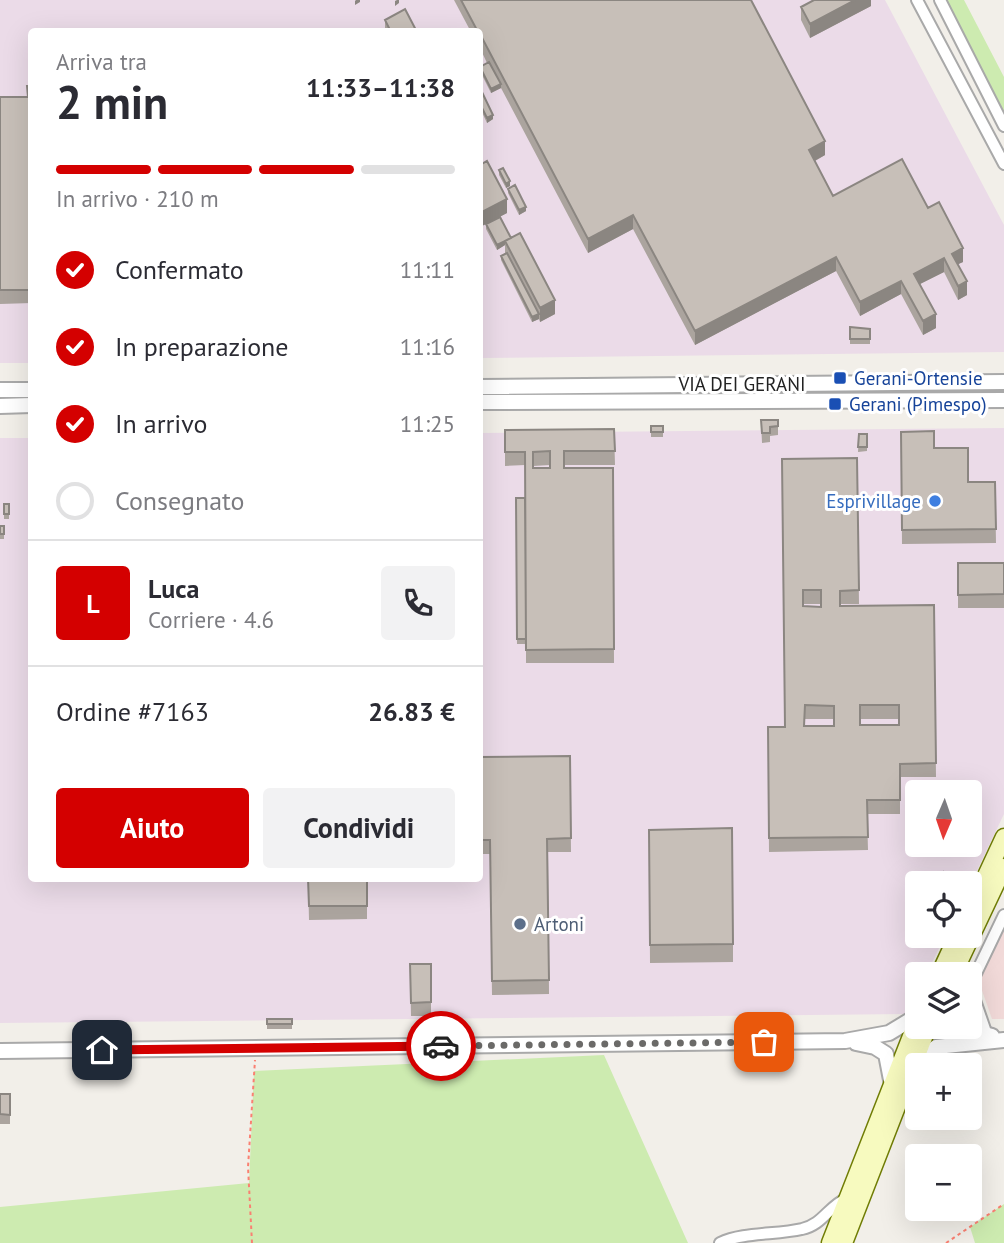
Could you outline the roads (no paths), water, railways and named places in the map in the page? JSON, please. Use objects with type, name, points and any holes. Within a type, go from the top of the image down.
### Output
[{"type":"main road","points":[[982,884],[1004,837]]},
{"type":"main road","points":[[959,962],[1004,867]]},
{"type":"main road","points":[[830,1243],[908,1039]]},
{"type":"main road","points":[[844,1243],[905,1083]]},
{"type":"street","points":[[917,0],[1004,164]]},
{"type":"street","points":[[940,0],[1004,126]]},
{"type":"street","name":"VIA DEI GERANI","points":[[483,387],[1004,382]]},
{"type":"street","points":[[0,390],[28,390]]},
{"type":"street","name":"VIA DEI GERANI","points":[[483,402],[1004,400]]},
{"type":"street","points":[[0,406],[28,405]]},
{"type":"street","points":[[987,1035],[970,986],[1004,915]]},
{"type":"street","points":[[0,1052],[845,1041],[889,1033],[905,1025]]},
{"type":"street","points":[[982,1034],[1004,1038]]},
{"type":"street","points":[[928,1053],[936,1047],[1004,1038]]},
{"type":"street","points":[[845,1041],[875,1047],[886,1054],[891,1080]]},
{"type":"street","points":[[720,1243],[804,1229],[823,1219],[838,1202],[846,1199]]},
{"type":"place","name":"Gerani-Ortensie","points":[[840,378]]},
{"type":"place","name":"Gerani (Pimespo)","points":[[835,404]]},
{"type":"place","name":"Esprivillage","points":[[935,501]]},
{"type":"place","name":"Artoni","points":[[520,924]]}]
